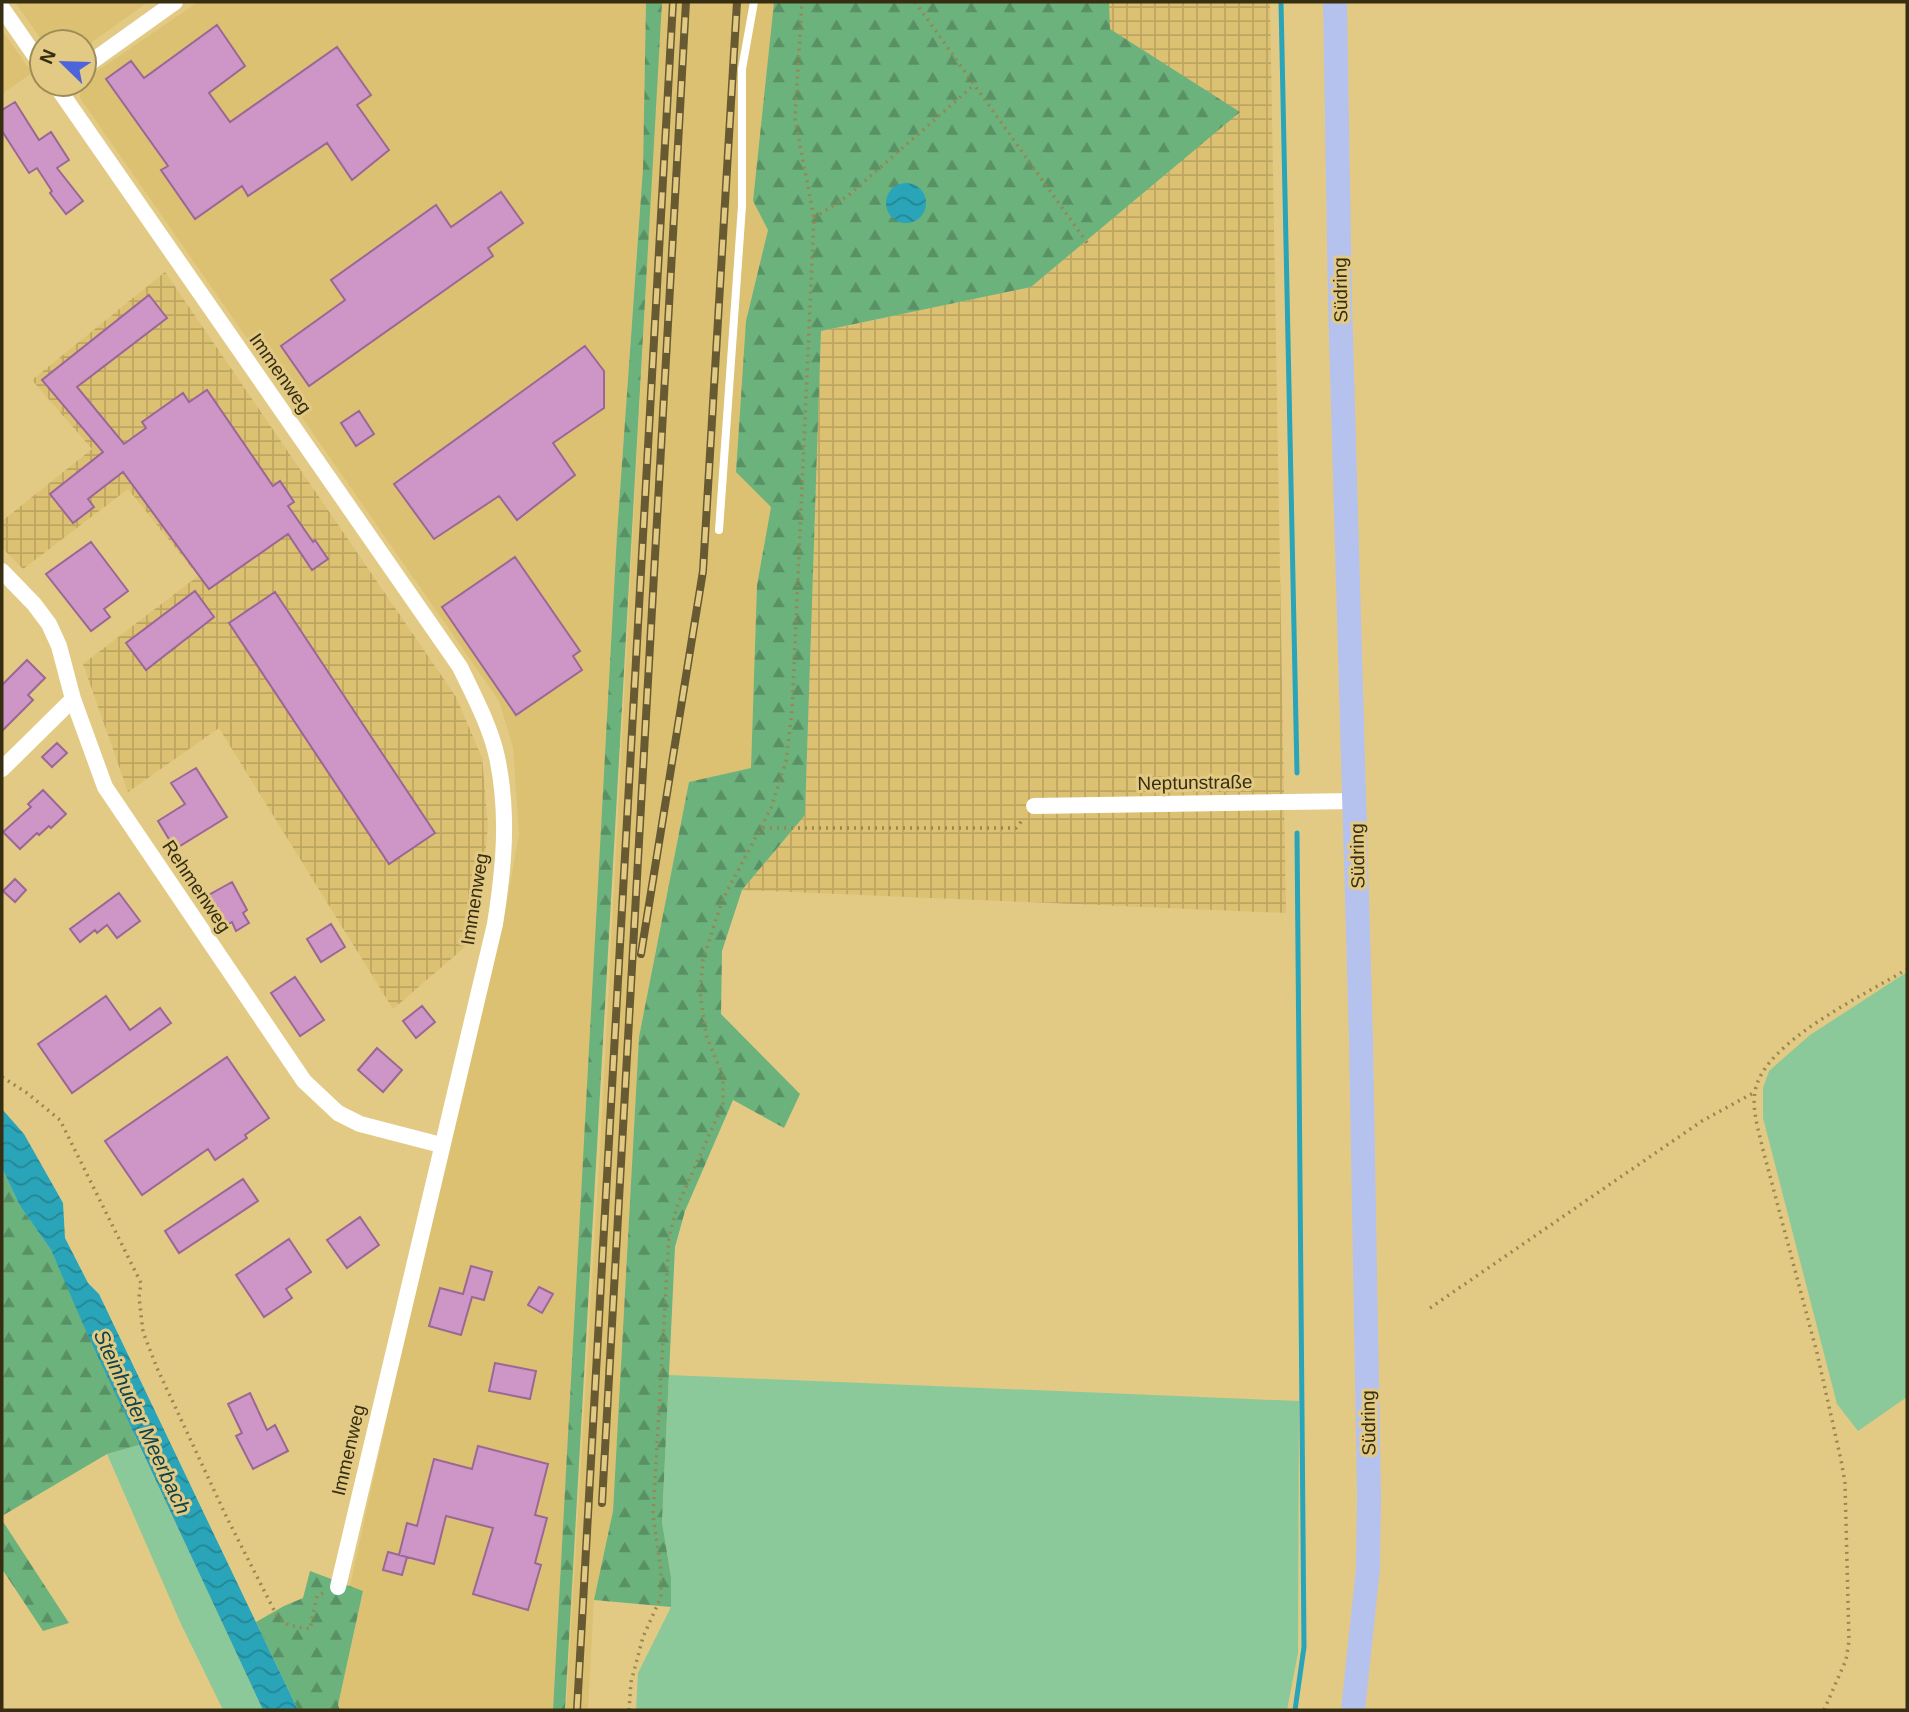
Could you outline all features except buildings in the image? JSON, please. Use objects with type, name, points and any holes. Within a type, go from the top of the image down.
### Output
[{"type":"main road","name":"Südring","points":[[1335,2],[1369,1496],[1368,1568],[1353,1710]]},
{"type":"street","points":[[98,57],[176,2]]},
{"type":"street","points":[[2,8],[28,46]]},
{"type":"street","name":"Immenweg","points":[[66,98],[460,667],[482,712],[496,756],[504,805],[504,865],[495,924],[338,1587]]},
{"type":"street","name":"Rehmenweg","points":[[2,571],[49,624],[59,646],[73,699],[110,794],[304,1081],[338,1113],[360,1124],[441,1145]]},
{"type":"street","points":[[2,769],[73,699]]},
{"type":"street","name":"Neptunstraße","points":[[1034,806],[1355,800]]},
{"type":"lane","points":[[719,530],[742,206],[742,69],[754,2]]},
{"type":"path","points":[[629,1710],[631,1682],[643,1637],[661,1597],[661,1570],[653,1515],[668,1237],[677,1207],[723,1104],[723,1076],[706,1035],[700,992],[703,960],[722,901],[771,808],[786,761],[792,711],[814,218],[794,119],[803,2]]},
{"type":"path","points":[[915,2],[1088,244]]},
{"type":"path","points":[[814,218],[849,195],[974,84]]},
{"type":"path","points":[[762,828],[1016,828],[1034,806]]},
{"type":"path","points":[[1824,1710],[1846,1660],[1849,1641],[1845,1483],[1817,1353],[1762,1146],[1755,1114],[1755,1092],[1760,1072],[1798,1034],[1907,969]]},
{"type":"path","points":[[2,1077],[60,1120],[141,1283],[139,1297],[143,1332],[157,1368],[227,1518],[277,1616],[288,1625],[310,1629],[317,1596],[338,1587]]},
{"type":"path","points":[[1430,1308],[1702,1121],[1755,1092]]},
{"type":"shaded area","points":[[15,2],[148,2],[98,38],[98,28],[33,28]]},
{"type":"shaded area","points":[[198,2],[646,2],[643,168],[617,534],[553,1710],[340,1710],[338,1705],[363,1592],[350,1586],[412,1303],[502,929],[519,834],[513,747],[499,701],[80,98],[98,98],[98,70]]},
{"type":"shaded area","points":[[661,2],[774,2],[753,201],[768,230],[746,321],[771,507],[757,585],[751,769],[689,782],[639,1037],[613,1511],[594,1600],[588,1710],[566,1710],[601,1131]]},
{"type":"shaded area","points":[[1109,2],[1270,2],[1286,913],[742,890],[805,815],[821,331],[1031,287],[1239,112],[1109,29]]},
{"type":"shaded area","points":[[2,30],[28,67],[28,76],[2,94]]},
{"type":"shaded area","points":[[165,272],[456,697],[482,758],[488,825],[484,870],[466,946],[393,1009],[219,728],[128,792],[83,664],[198,576],[128,489],[23,569],[2,548],[2,521],[92,449],[32,380]]},
{"type":"green space","points":[[646,2],[662,2],[565,1710],[553,1710],[617,534],[643,168]]},
{"type":"green space","points":[[774,2],[1109,2],[1110,29],[1240,112],[1031,287],[821,331],[805,815],[742,890],[722,951],[721,1014],[800,1094],[784,1128],[733,1100],[685,1211],[675,1247],[662,1522],[671,1577],[671,1607],[594,1600],[613,1511],[639,1037],[689,782],[751,768],[757,585],[771,507],[736,472],[746,321],[768,230],[753,201]]},
{"type":"green space","points":[[1907,972],[1907,1397],[1858,1431],[1837,1404],[1763,1118],[1763,1088],[1769,1071],[1810,1035]]},
{"type":"green space","points":[[2,1168],[20,1206],[51,1250],[139,1445],[107,1454],[2,1516]]},
{"type":"green space","points":[[669,1375],[1299,1401],[1298,1653],[1287,1710],[636,1710],[638,1673],[671,1607],[671,1577],[662,1522]]},
{"type":"green space","points":[[139,1445],[263,1710],[223,1710],[181,1624],[107,1454]]},
{"type":"green space","points":[[2,1520],[69,1623],[43,1631],[2,1569]]},
{"type":"green space","points":[[310,1571],[363,1591],[338,1705],[340,1710],[298,1710],[256,1622],[303,1598]]},
{"type":"water","points":[[906,183],[920,189],[926,203],[920,217],[906,223],[892,217],[886,203],[892,189]]},
{"type":"water","name":"Steinhuder Meerbach","points":[[2,1109],[24,1134],[63,1203],[65,1238],[88,1283],[99,1294],[298,1710],[263,1710],[86,1331],[51,1250],[20,1206],[2,1168]]},
{"type":"waterway","points":[[1281,2],[1297,773]]},
{"type":"waterway","points":[[1295,1710],[1304,1647],[1297,833]]},
{"type":"railway","points":[[577,1710],[673,2]]},
{"type":"railway","points":[[602,1503],[686,2]]},
{"type":"railway","points":[[641,954],[703,571],[737,2]]}]
